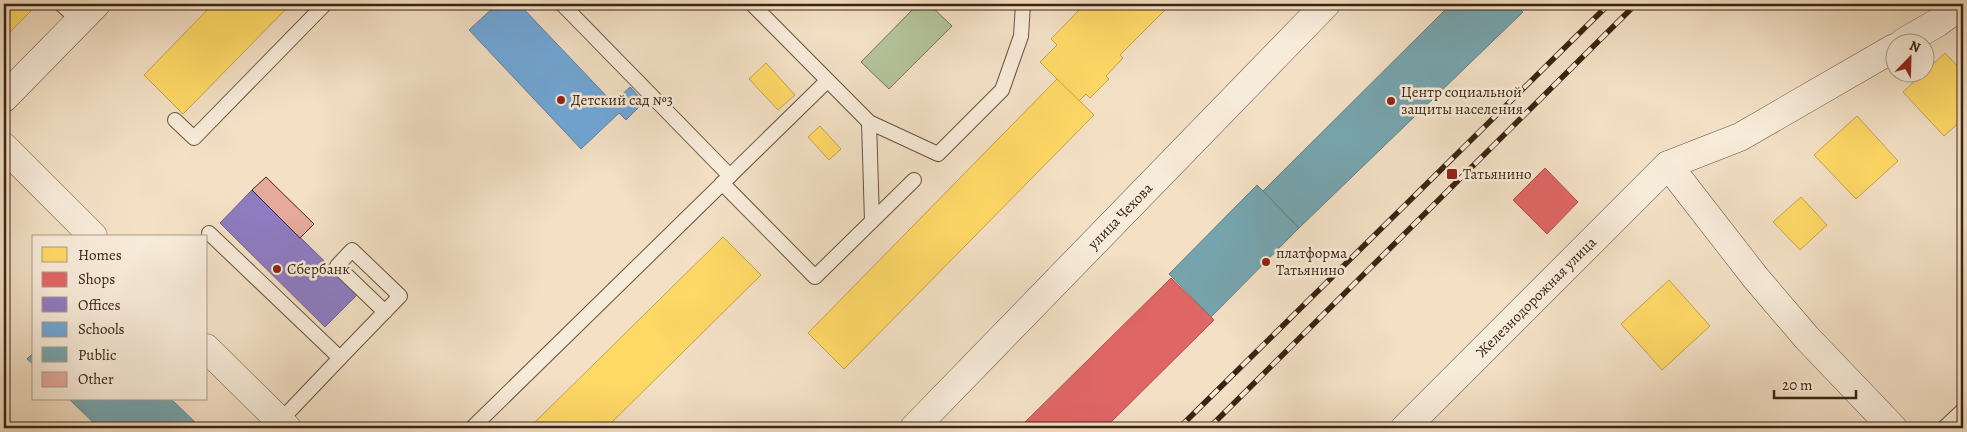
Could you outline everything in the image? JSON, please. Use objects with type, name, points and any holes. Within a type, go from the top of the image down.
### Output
[{"type":"street","name":"улица Чехова","points":[[914,428],[1326,4]]},
{"type":"street","points":[[1921,32],[1963,4]]},
{"type":"street","points":[[4,98],[78,10]]},
{"type":"street","name":"Железнодорожная улица","points":[[1405,428],[1668,165],[1740,137],[1884,54]]},
{"type":"street","points":[[4,148],[92,235]]},
{"type":"street","points":[[1668,165],[1755,277],[1808,338],[1893,428]]},
{"type":"street","points":[[208,350],[283,425]]},
{"type":"lane","points":[[175,120],[194,138],[325,4]]},
{"type":"lane","points":[[562,4],[815,277],[914,180]]},
{"type":"lane","points":[[752,4],[869,122],[938,154],[1002,90],[1021,36],[1023,4]]},
{"type":"lane","points":[[472,428],[827,81]]},
{"type":"lane","points":[[869,122],[872,221]]},
{"type":"lane","points":[[210,233],[340,358]]},
{"type":"lane","points":[[283,425],[340,358],[385,312],[400,296],[352,250],[337,266],[385,312]]},
{"type":"lane","points":[[1944,428],[1963,410]]},
{"type":"green space","points":[[918,4],[929,4],[952,26],[889,89],[861,62]]},
{"type":"building: Homes","points":[[4,4],[24,4],[31,11],[4,38]]},
{"type":"building: Homes","points":[[213,4],[291,4],[183,114],[144,75]]},
{"type":"building: Homes","points":[[785,4],[797,4],[791,10]]},
{"type":"building: Homes","points":[[1085,4],[1171,4],[1120,55],[1123,58],[1106,76],[1109,79],[1090,98],[1086,94],[1079,101],[1040,62],[1057,45],[1051,39]]},
{"type":"building: Homes","points":[[1945,53],[1963,72],[1963,119],[1944,136],[1903,92],[1914,82],[1934,82],[1934,63]]},
{"type":"building: Homes","points":[[766,63],[795,95],[778,110],[749,79]]},
{"type":"building: Homes","points":[[1057,79],[1094,115],[844,369],[808,333]]},
{"type":"building: Homes","points":[[1857,116],[1898,161],[1856,199],[1814,155]]},
{"type":"building: Homes","points":[[820,126],[841,149],[829,160],[808,137]]},
{"type":"building: Homes","points":[[1801,197],[1827,225],[1800,250],[1773,222]]},
{"type":"building: Homes","points":[[723,237],[761,275],[606,428],[529,428]]},
{"type":"building: Homes","points":[[1669,280],[1710,326],[1662,370],[1621,324]]},
{"type":"building: Shops","points":[[1545,168],[1578,202],[1547,234],[1513,200]]},
{"type":"building: Shops","points":[[1171,278],[1214,320],[1105,428],[1019,428]]},
{"type":"building: Offices","points":[[252,190],[358,294],[325,327],[220,223]]},
{"type":"building: Schools","points":[[497,4],[519,4],[613,103],[630,87],[644,102],[626,120],[619,113],[581,149],[469,30]]},
{"type":"building: Public","name":"Центр социальной защиты населения","points":[[1451,4],[1515,4],[1523,12],[1299,228],[1263,191]]},
{"type":"building: Public","points":[[1257,185],[1299,228],[1211,317],[1169,274]]},
{"type":"building: Public","points":[[32,354],[32,363],[27,359]]},
{"type":"building: Public","points":[[70,400],[172,400],[201,428],[115,428],[109,423],[104,428],[99,428]]},
{"type":"building: Other","points":[[266,177],[314,224],[300,238],[252,190]]},
{"type":"railway","points":[[1179,428],[1609,4]]},
{"type":"railway","points":[[1209,428],[1636,4]]},
{"type":"place","name":"Детский сад №3","points":[[561,100]]},
{"type":"place","name":"Центр социальной защиты населения","points":[[1391,101]]},
{"type":"place","name":"Татьянино","points":[[1452,174]]},
{"type":"place","name":"платформа Татьянино","points":[[1266,262]]},
{"type":"place","name":"Сбербанк","points":[[277,269]]}]
